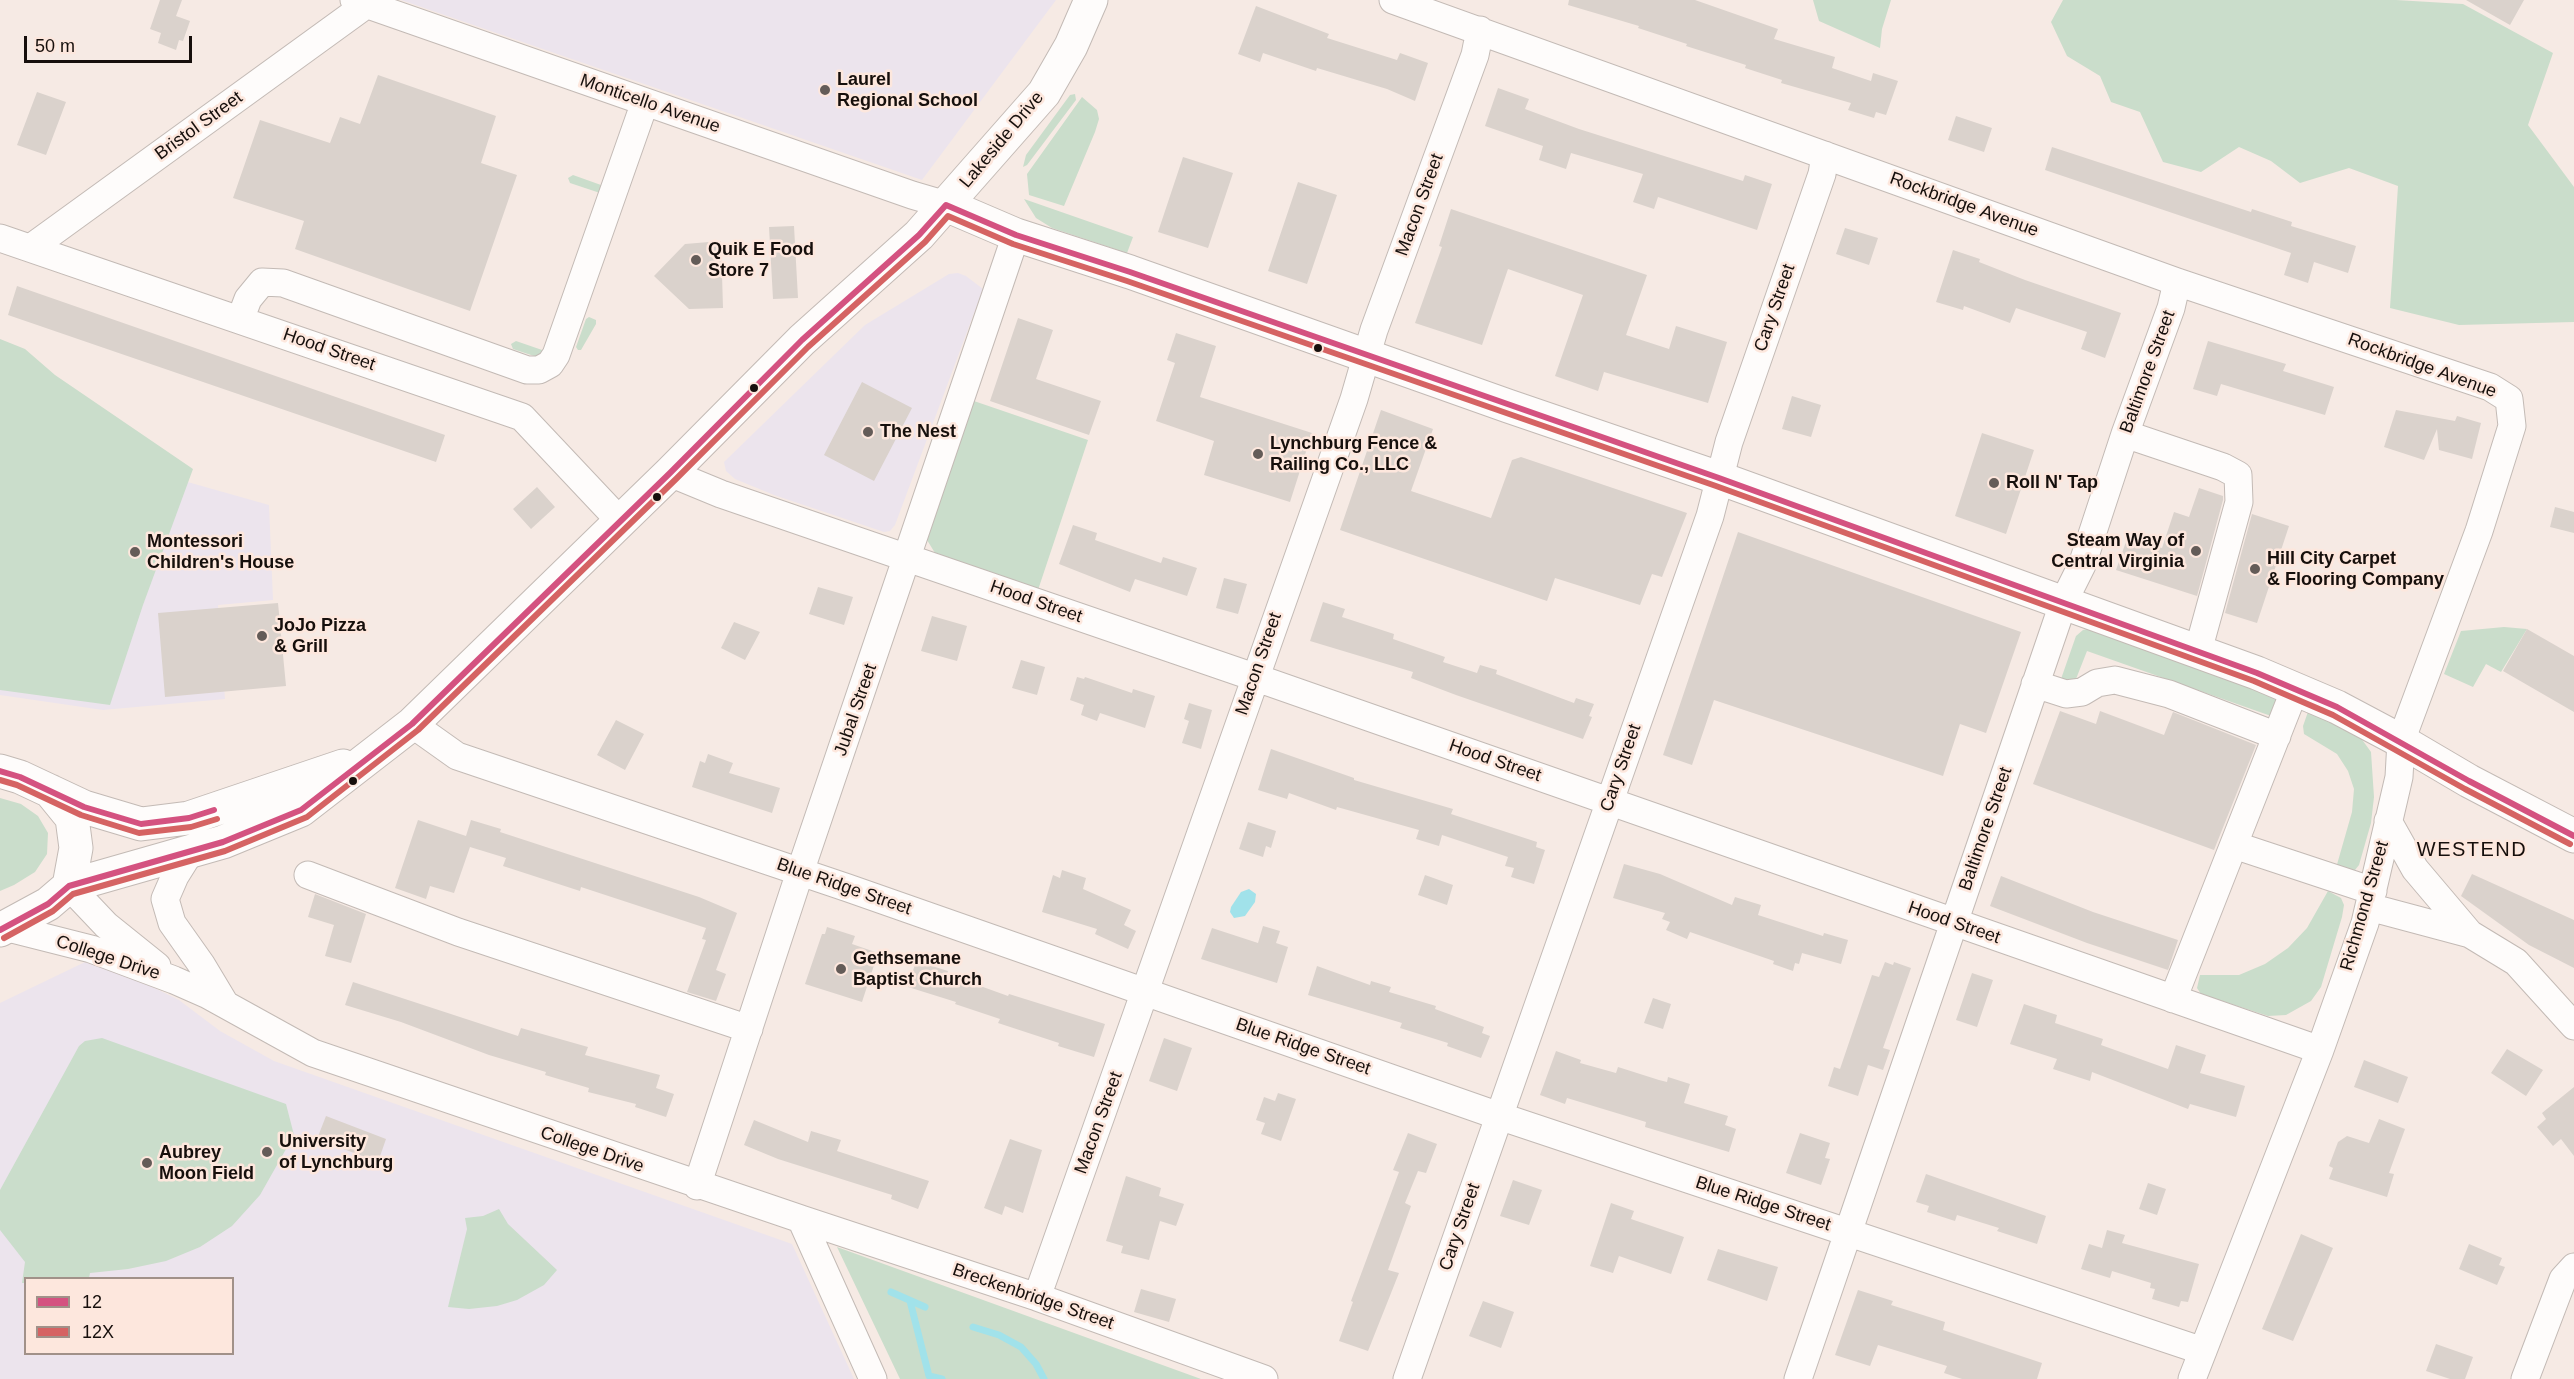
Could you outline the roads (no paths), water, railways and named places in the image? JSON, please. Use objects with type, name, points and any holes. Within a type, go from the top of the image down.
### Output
[{"type":"main road","name":"Lakeside Drive","points":[[69,886],[224,842],[301,810],[412,724],[670,473],[802,340],[911,243],[1044,93],[1071,46],[1091,0]]},
{"type":"main road","points":[[946,205],[1016,235],[1141,276],[1719,478],[2198,651],[2337,707],[2469,781],[2574,836]]},
{"type":"main road","name":"Lakeside Drive","points":[[0,771],[49,789],[84,807],[141,824],[189,818],[368,758]]},
{"type":"main road","points":[[4,929],[48,904],[69,886],[76,848],[72,818],[49,789]]},
{"type":"street","name":"Rockbridge Avenue","points":[[1393,0],[2177,282],[2490,387],[2509,399],[2512,426]]},
{"type":"street","name":"Monticello Avenue","points":[[361,2],[901,192],[946,205]]},
{"type":"street","name":"Bristol Street","points":[[32,248],[361,2]]},
{"type":"street","name":"Macon Street","points":[[1037,1297],[1146,992],[1254,677],[1348,417],[1367,356],[1475,56],[1480,30]]},
{"type":"street","points":[[240,320],[248,299],[262,282],[283,283],[527,370],[539,370],[550,364],[556,355],[645,102]]},
{"type":"street","name":"Cary Street","points":[[1407,1379],[1710,516],[1729,442],[1822,174],[1825,155]]},
{"type":"street","name":"Jubal Street","points":[[698,1186],[800,872],[1016,235]]},
{"type":"street","name":"Hood Street","points":[[0,238],[522,417],[620,521]]},
{"type":"street","name":"Baltimore Street","points":[[1798,1379],[2064,601],[2082,565],[2125,434],[2171,308],[2177,282]]},
{"type":"street","name":"Richmond Street","points":[[2192,1379],[2320,1050],[2371,899],[2399,777],[2401,741],[2479,531],[2512,426]]},
{"type":"street","points":[[2125,434],[2223,467],[2238,475],[2239,502],[2198,651]]},
{"type":"street","name":"Hood Street","points":[[670,473],[721,494],[1254,677],[2320,1050]]},
{"type":"street","points":[[2036,684],[2066,694],[2082,692],[2097,683],[2115,680],[2169,694],[2277,736]]},
{"type":"street","points":[[2173,999],[2295,689]]},
{"type":"street","name":"Blue Ridge Street","points":[[412,724],[457,756],[800,872],[1499,1116],[2203,1351]]},
{"type":"street","points":[[2388,821],[2415,869],[2470,934]]},
{"type":"street","points":[[2234,845],[2371,899],[2470,934],[2516,962],[2574,1026]]},
{"type":"street","name":"College Drive","points":[[190,852],[175,876],[165,899],[172,923],[226,1005]]},
{"type":"street","points":[[308,874],[458,932],[749,1029]]},
{"type":"street","name":"College Drive","points":[[69,886],[106,925],[174,980]]},
{"type":"street","name":"College Drive","points":[[4,929],[91,949],[174,980],[226,1005],[313,1053],[698,1186],[801,1219]]},
{"type":"street","points":[[801,1219],[873,1379]]},
{"type":"street","name":"Breckenbridge Street","points":[[801,1219],[1037,1297],[1264,1379]]},
{"type":"street","points":[[2525,1379],[2563,1279],[2574,1267]]},
{"type":"water","points":[[1249,889],[1256,894],[1255,902],[1245,916],[1234,918],[1230,912],[1231,907],[1241,892]]},
{"type":"waterway","points":[[891,1292],[925,1307]]},
{"type":"waterway","points":[[910,1301],[929,1376],[942,1379]]},
{"type":"waterway","points":[[973,1327],[999,1335],[1021,1347],[1036,1364],[1044,1379]]},
{"type":"place","name":"Laurel Regional School","points":[[825,90]]},
{"type":"place","name":"Quik E Food Store 7","points":[[696,260]]},
{"type":"place","name":"The Nest","points":[[868,432]]},
{"type":"place","name":"Lynchburg Fence & Railing Co., LLC","points":[[1258,454]]},
{"type":"place","name":"Roll N' Tap","points":[[1994,483]]},
{"type":"place","name":"Steam Way of Central Virginia","points":[[2196,551]]},
{"type":"place","name":"Montessori Children's House","points":[[135,552]]},
{"type":"place","name":"Hill City Carpet & Flooring Company","points":[[2255,569]]},
{"type":"place","name":"JoJo Pizza & Grill","points":[[262,636]]},
{"type":"place","name":"Gethsemane Baptist Church","points":[[841,969]]},
{"type":"place","name":"University of Lynchburg","points":[[267,1152]]},
{"type":"place","name":"Aubrey Moon Field","points":[[147,1163]]},
{"type":"district","name":"WESTEND","points":[[2472,850]]}]
